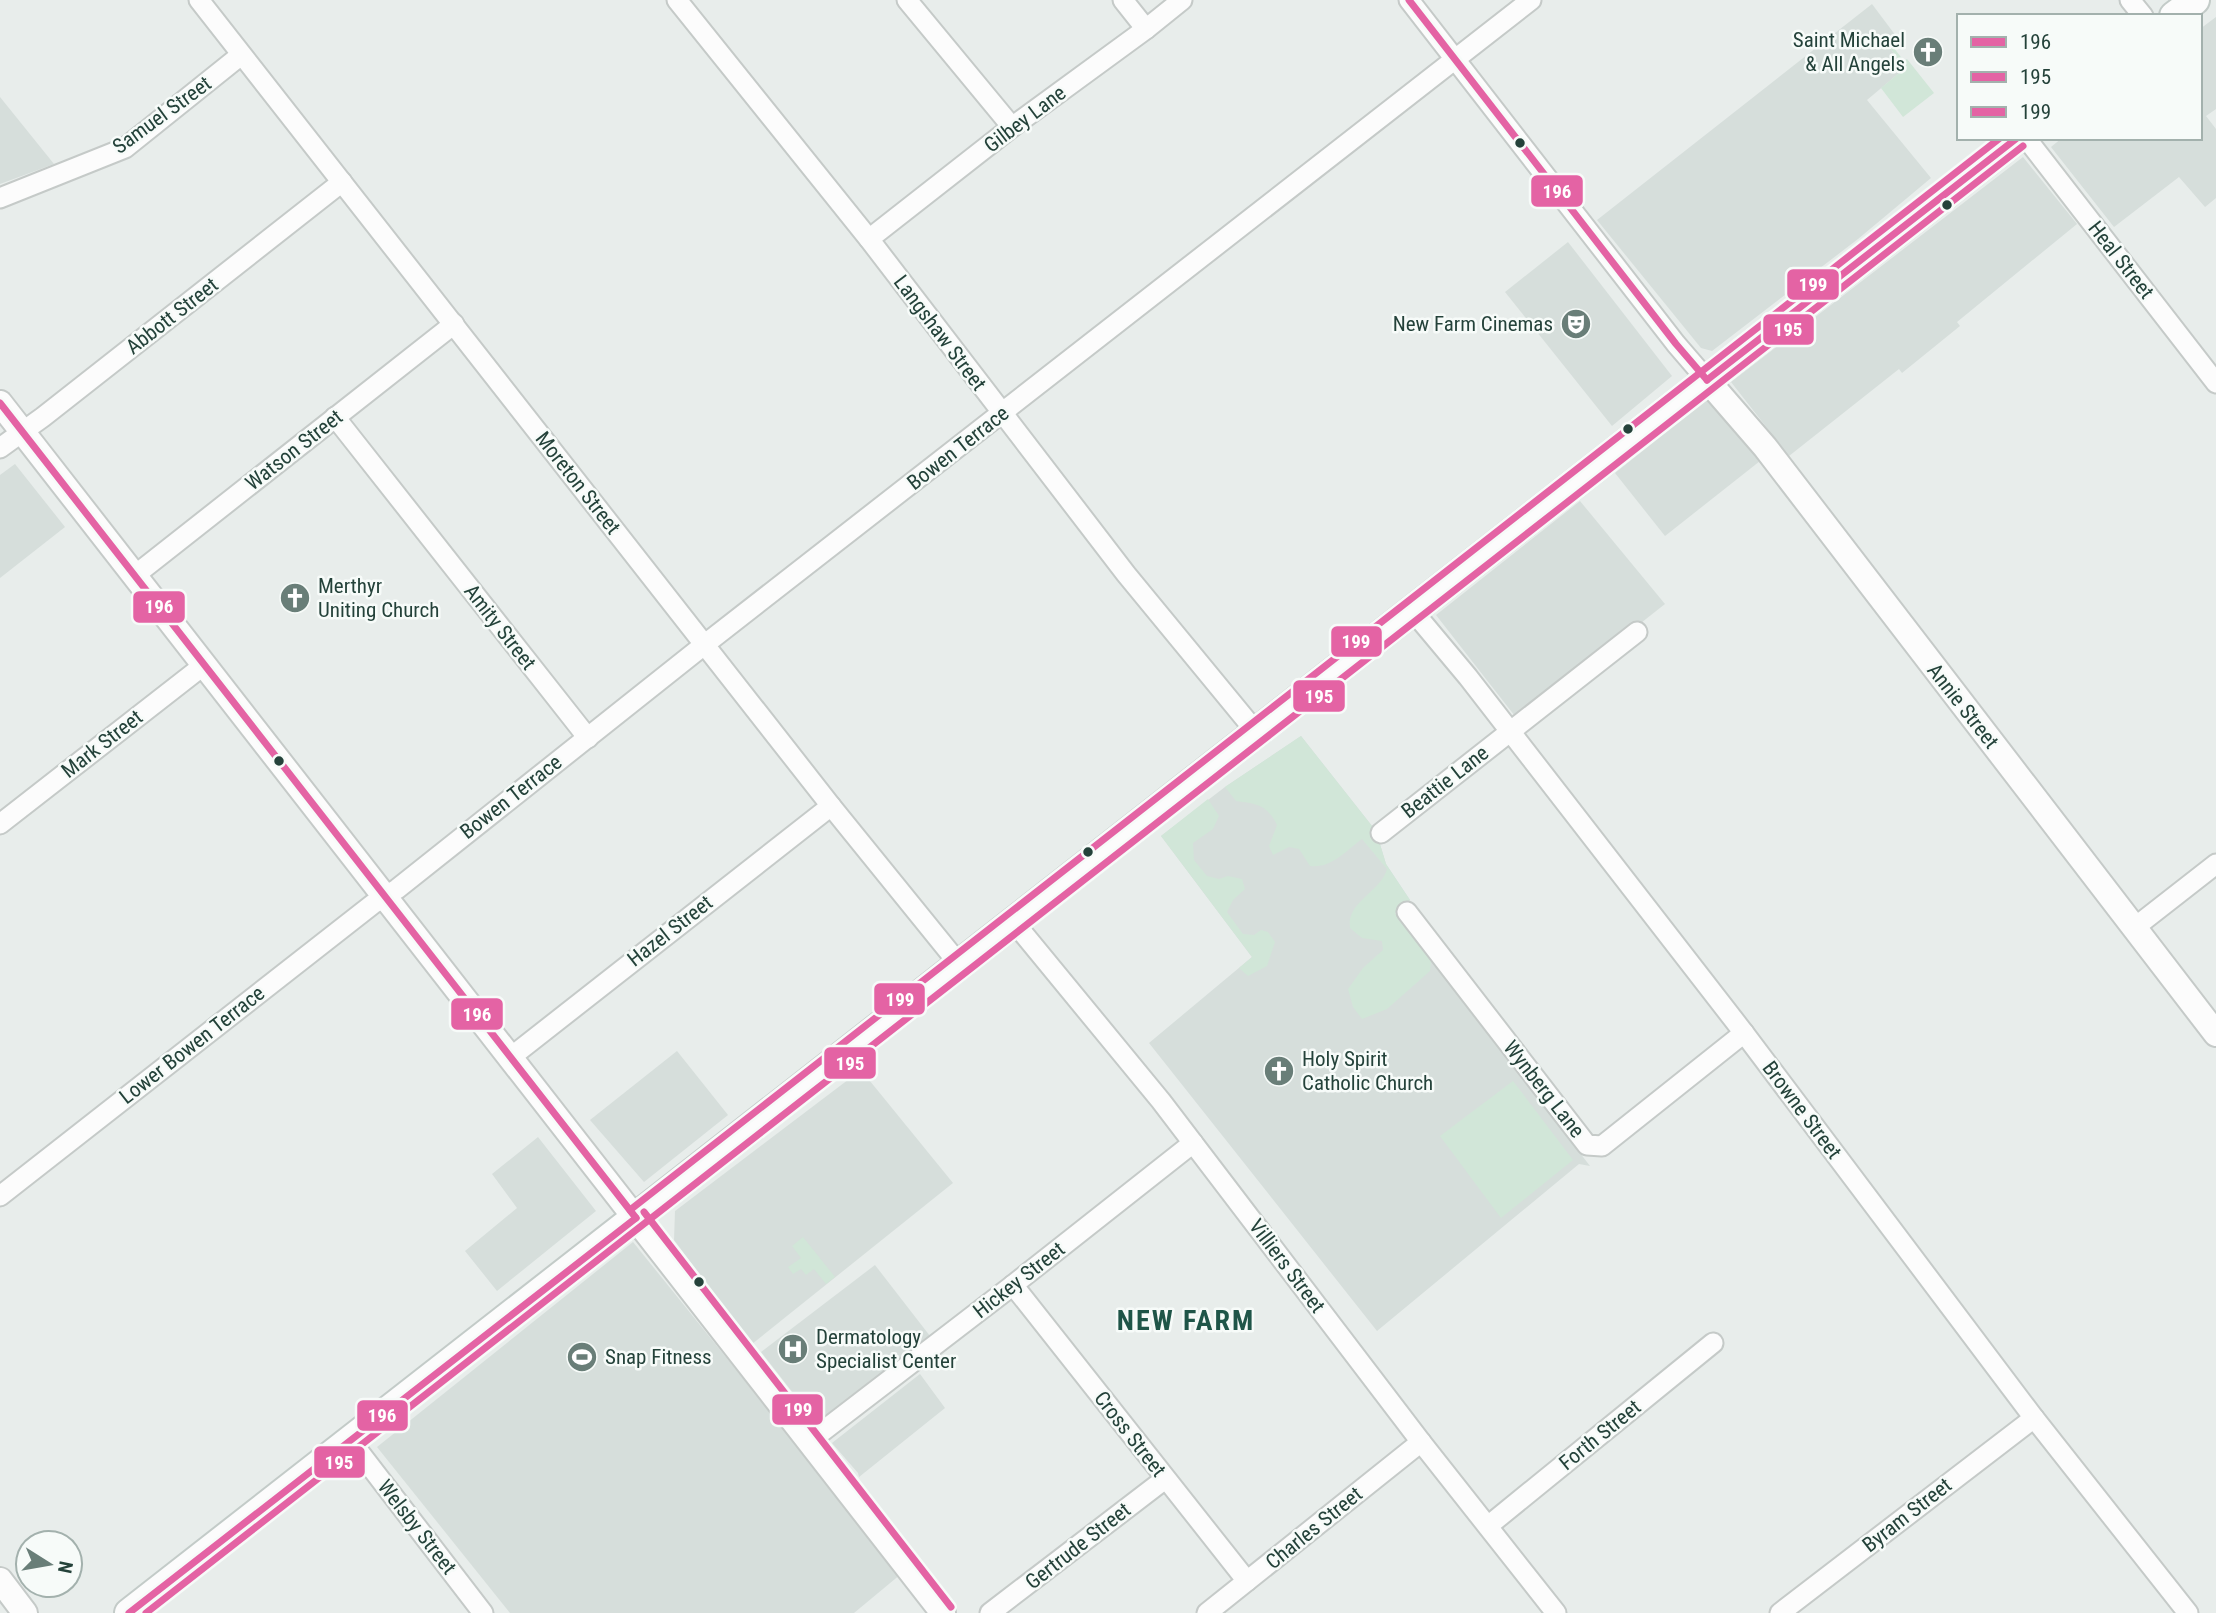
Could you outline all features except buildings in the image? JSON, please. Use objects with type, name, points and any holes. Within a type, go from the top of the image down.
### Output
[{"type":"main road","points":[[2176,14],[2194,0]]},
{"type":"main road","points":[[130,1613],[2014,140]]},
{"type":"street","name":"Moreton Street","points":[[199,0],[831,806],[959,964]]},
{"type":"street","name":"Langshaw Street","points":[[677,0],[869,239],[1126,574],[1256,732]]},
{"type":"street","points":[[907,0],[1012,127]]},
{"type":"street","points":[[1123,0],[1146,29]]},
{"type":"street","name":"Gilbey Lane","points":[[869,239],[1012,127],[1182,0]]},
{"type":"street","points":[[1409,0],[1676,344],[1707,380]]},
{"type":"street","name":"Bowen Terrace","points":[[385,896],[1531,0]]},
{"type":"street","points":[[2130,0],[2141,14]]},
{"type":"street","name":"Samuel Street","points":[[0,198],[125,148],[241,55]]},
{"type":"street","name":"Heal Street","points":[[2028,140],[2216,383]]},
{"type":"street","name":"Abbott Street","points":[[0,448],[342,182]]},
{"type":"street","name":"Watson Street","points":[[134,576],[454,324]]},
{"type":"street","name":"Annie Street","points":[[1707,380],[1765,447],[2216,1034]]},
{"type":"street","points":[[0,403],[943,1613]]},
{"type":"street","name":"Amity Street","points":[[335,417],[588,737]]},
{"type":"street","name":"Browne Street","points":[[1412,610],[1744,1033],[2034,1418],[2188,1613]]},
{"type":"street","name":"Beattie Lane","points":[[1381,833],[1637,632]]},
{"type":"street","name":"Mark Street","points":[[0,824],[204,664]]},
{"type":"street","name":"Hazel Street","points":[[511,1057],[831,806]]},
{"type":"street","points":[[2134,928],[2216,864]]},
{"type":"street","name":"Lower Bowen Terrace","points":[[0,1196],[385,896]]},
{"type":"street","name":"Wynberg Lane","points":[[1407,912],[1587,1145],[1602,1146],[1744,1033]]},
{"type":"street","name":"Villiers Street","points":[[1013,921],[1193,1143],[1421,1442],[1556,1613]]},
{"type":"street","name":"Hickey Street","points":[[810,1441],[1193,1143]]},
{"type":"street","name":"Cross Street","points":[[1013,1285],[1247,1581]]},
{"type":"street","name":"Forth Street","points":[[1488,1527],[1713,1343]]},
{"type":"street","name":"Byram Street","points":[[1780,1613],[2034,1418]]},
{"type":"street","name":"Welsby Street","points":[[350,1440],[484,1613]]},
{"type":"street","name":"Charles Street","points":[[1207,1613],[1421,1442]]},
{"type":"street","name":"Gertrude Street","points":[[990,1613],[1165,1479]]},
{"type":"street","points":[[0,1580],[26,1613]]},
{"type":"shaded area","points":[[1872,4],[1896,36],[1887,44],[1905,68],[1867,100],[1931,178],[1858,239],[1712,351],[1701,348],[1597,220]]},
{"type":"shaded area","points":[[2216,17],[2216,109],[2206,116],[2216,129],[2216,198],[2205,207],[2179,177],[2114,227],[2051,147],[2060,140],[2202,140],[2202,28]]},
{"type":"shaded area","points":[[0,97],[54,164],[0,184]]},
{"type":"shaded area","points":[[2023,157],[2077,224],[1957,322],[1960,326],[1902,373],[1899,369],[1789,456],[1731,382]]},
{"type":"shaded area","name":"New Farm Cinemas","points":[[1568,242],[1672,376],[1612,426],[1505,292]]},
{"type":"shaded area","points":[[1711,396],[1760,461],[1665,536],[1615,473]]},
{"type":"shaded area","points":[[15,464],[65,527],[0,578],[0,475]]},
{"type":"shaded area","points":[[1580,501],[1665,604],[1518,720],[1436,615]]},
{"type":"shaded area","points":[[1301,736],[1376,831],[1386,864],[1410,900],[1395,913],[1590,1166],[1579,1164],[1377,1331],[1149,1043],[1252,957],[1161,836],[1225,787]]},
{"type":"shaded area","points":[[677,1051],[728,1115],[644,1182],[590,1120]]},
{"type":"shaded area","points":[[861,1070],[953,1183],[752,1344],[674,1240],[675,1211]]},
{"type":"shaded area","points":[[538,1137],[596,1211],[497,1291],[465,1251],[517,1208],[492,1174]]},
{"type":"shaded area","points":[[633,1242],[901,1574],[854,1613],[510,1613],[377,1447]]},
{"type":"shaded area","points":[[875,1265],[930,1336],[818,1425],[761,1352]]},
{"type":"shaded area","points":[[920,1374],[945,1408],[859,1477],[832,1443]]},
{"type":"green space","points":[[1890,43],[1904,61],[1907,59],[1934,93],[1903,117],[1881,88],[1905,68],[1887,44]]},
{"type":"green space","points":[[1301,736],[1376,831],[1386,864],[1410,900],[1395,913],[1431,960],[1430,971],[1387,1009],[1362,1019],[1353,1007],[1348,989],[1363,968],[1383,950],[1382,941],[1362,938],[1350,928],[1350,919],[1358,904],[1380,882],[1387,869],[1362,839],[1325,865],[1310,866],[1299,849],[1289,847],[1273,855],[1269,846],[1277,825],[1273,818],[1261,807],[1236,801],[1225,787]]},
{"type":"green space","points":[[1208,799],[1219,816],[1213,829],[1193,843],[1194,860],[1207,876],[1242,879],[1245,889],[1233,900],[1227,912],[1243,934],[1254,935],[1261,930],[1268,932],[1275,942],[1267,966],[1248,976],[1239,968],[1252,957],[1161,836]]},
{"type":"green space","points":[[1513,1081],[1573,1160],[1501,1218],[1440,1136]]},
{"type":"green space","points":[[803,1237],[835,1277],[826,1284],[814,1269],[806,1275],[801,1269],[793,1274],[788,1267],[801,1258],[792,1246]]},
{"type":"transit line","name":"196","points":[[1409,0],[1676,344],[1707,380]]},
{"type":"transit line","name":"199","points":[[630,1210],[1997,140]]},
{"type":"transit line","name":"196","points":[[1707,380],[2014,140]]},
{"type":"transit line","name":"195","points":[[146,1613],[2023,146]]},
{"type":"transit line","name":"196","points":[[0,403],[636,1218]]},
{"type":"transit line","name":"199","points":[[644,1212],[951,1607]]},
{"type":"transit line","name":"196","points":[[129,1613],[636,1218]]},
{"type":"place","name":"Saint Michael & All Angels","points":[[1928,52]]},
{"type":"place","name":"New Farm Cinemas","points":[[1576,324]]},
{"type":"place","name":"Merthyr Uniting Church","points":[[295,598]]},
{"type":"place","name":"Holy Spirit Catholic Church","points":[[1279,1071]]},
{"type":"place","name":"Dermatology Specialist Center","points":[[793,1349]]},
{"type":"place","name":"Snap Fitness","points":[[582,1357]]},
{"type":"district","name":"NEW FARM","points":[[1186,1320]]}]
